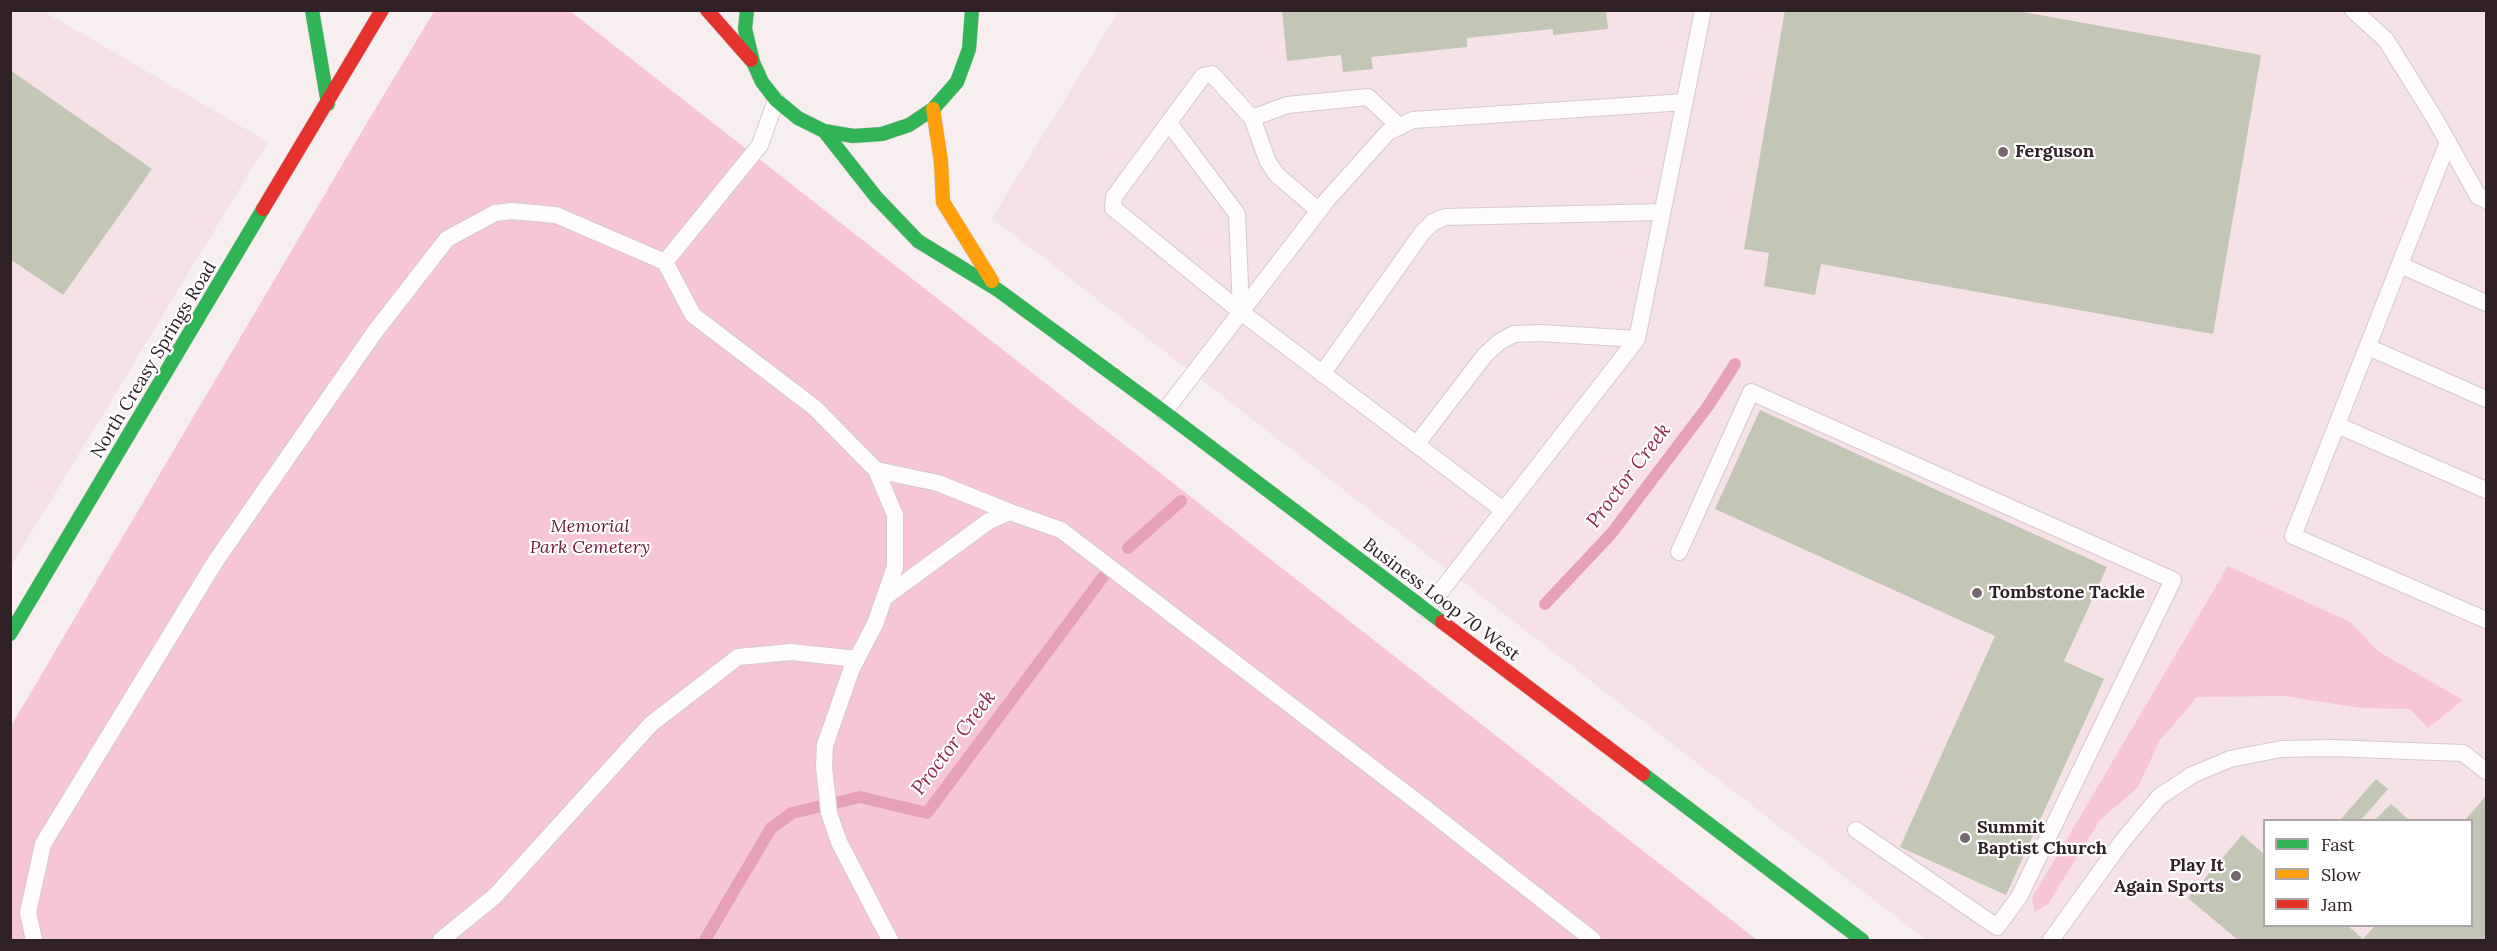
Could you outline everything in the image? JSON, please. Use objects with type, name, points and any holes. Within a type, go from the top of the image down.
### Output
[{"type":"main road","points":[[312,10],[328,104]]},
{"type":"main road","name":"North Creasy Springs Road","points":[[10,634],[382,10]]},
{"type":"main road","points":[[707,10],[753,62]]},
{"type":"main road","points":[[747,10],[746,29],[753,62],[762,82],[776,100],[798,118],[825,131],[853,136],[882,134],[909,125],[933,109],[957,82],[969,49],[972,10]]},
{"type":"main road","name":"Business Loop 70 West","points":[[933,109],[941,162],[943,202],[998,290]]},
{"type":"main road","name":"Business Loop 70 West","points":[[825,131],[876,197],[918,241],[998,290],[1164,412],[1862,940]]},
{"type":"lane","points":[[1426,610],[1637,339],[1704,10]]},
{"type":"lane","points":[[2353,10],[2386,40],[2478,196],[2487,200]]},
{"type":"lane","points":[[1319,211],[1277,175],[1268,162],[1252,118],[1212,74],[1203,76],[1114,197],[1113,208],[1241,312],[1503,510]]},
{"type":"lane","points":[[1252,118],[1287,105],[1368,97],[1400,126]]},
{"type":"lane","points":[[665,262],[760,145],[776,100]]},
{"type":"lane","points":[[1164,412],[1319,211],[1388,132],[1413,120],[1685,102]]},
{"type":"lane","points":[[1169,123],[1237,214],[1241,312]]},
{"type":"lane","points":[[2448,142],[2293,536],[2487,620]]},
{"type":"lane","points":[[34,940],[28,913],[43,844],[215,562],[374,333],[447,238],[495,213],[513,211],[556,215],[665,262],[693,315],[815,408],[876,470],[895,515],[896,567],[875,624],[857,659],[825,745],[824,767],[829,813],[839,842],[890,940]]},
{"type":"lane","points":[[1322,374],[1422,233],[1433,222],[1445,217],[1662,212]]},
{"type":"lane","points":[[2400,265],[2487,303]]},
{"type":"lane","points":[[1416,445],[1485,355],[1499,342],[1514,334],[1541,333],[1637,339]]},
{"type":"lane","points":[[2368,347],[2487,399]]},
{"type":"lane","points":[[1679,552],[1752,392],[2173,580],[2019,897],[1997,927],[1856,830]]},
{"type":"lane","points":[[2337,425],[2487,490]]},
{"type":"lane","points":[[876,470],[938,483],[1061,530],[1420,804],[1593,940]]},
{"type":"lane","points":[[885,597],[988,520],[1010,512]]},
{"type":"lane","points":[[441,940],[495,896],[651,724],[738,657],[791,652],[857,659]]},
{"type":"lane","points":[[2051,940],[2121,843],[2159,797],[2192,775],[2230,759],[2281,749],[2330,748],[2463,753],[2487,771]]},
{"type":"shaded area","points":[[11,11],[43,11],[268,142],[11,566]]},
{"type":"shaded area","points":[[1119,11],[2486,11],[2486,940],[1926,940],[992,218]]},
{"type":"green space","name":"Memorial Park Cemetery","points":[[435,10],[570,11],[1757,940],[11,940],[11,726]]},
{"type":"green space","points":[[2228,566],[2350,622],[2379,652],[2463,700],[2428,728],[2410,709],[2361,708],[2284,696],[2197,697],[2160,740],[2138,787],[2100,820],[2048,904],[2035,912],[2032,898]]},
{"type":"building","points":[[1282,10],[1606,10],[1608,29],[1553,35],[1553,29],[1467,38],[1467,47],[1371,57],[1373,69],[1343,72],[1341,55],[1287,61]]},
{"type":"building","name":"Ferguson","points":[[1785,10],[2012,10],[2261,55],[2213,334],[1821,264],[1815,295],[1764,286],[1769,253],[1744,249]]},
{"type":"building","points":[[10,70],[152,169],[63,295],[10,259]]},
{"type":"building","points":[[1760,410],[2107,567],[2064,661],[2104,679],[2006,895],[1900,847],[1995,636],[1715,509]]},
{"type":"building","points":[[2376,779],[2388,789],[2362,819],[2341,819]]},
{"type":"building","name":"Play It Again Sports","points":[[2486,796],[2486,940],[2238,940],[2188,898],[2242,835],[2263,853],[2263,927],[2349,927],[2363,939],[2374,927],[2473,927],[2473,819],[2466,819]]},
{"type":"building","points":[[2391,804],[2408,819],[2376,819]]},
{"type":"waterway","name":"Proctor Creek","points":[[1545,604],[1611,534],[1708,406],[1735,364]]},
{"type":"waterway","name":"Proctor Creek","points":[[1128,548],[1181,501]]},
{"type":"waterway","name":"Proctor Creek","points":[[705,940],[771,828],[792,813],[860,797],[927,813],[1103,577]]},
{"type":"traffic: fast","points":[[312,10],[328,104]]},
{"type":"traffic: fast","points":[[747,10],[745,29],[753,62],[762,82],[776,100],[798,118],[824,131],[853,136],[882,134],[909,125],[933,109],[957,82],[969,49],[972,10]]},
{"type":"traffic: fast","points":[[824,131],[876,197],[918,241],[998,290],[1442,622]]},
{"type":"traffic: fast","points":[[10,634],[263,209]]},
{"type":"traffic: fast","points":[[1643,774],[1862,940]]},
{"type":"traffic: slow","points":[[933,109],[941,162],[943,202],[992,281]]},
{"type":"traffic: jam","points":[[263,209],[382,10]]},
{"type":"traffic: jam","points":[[707,10],[751,60]]},
{"type":"traffic: jam","points":[[1442,622],[1643,774]]},
{"type":"place","name":"Ferguson","points":[[2003,152]]},
{"type":"place","name":"Tombstone Tackle","points":[[1977,593]]},
{"type":"place","name":"Summit Baptist Church","points":[[1965,838]]},
{"type":"place","name":"Play It Again Sports","points":[[2236,876]]}]
